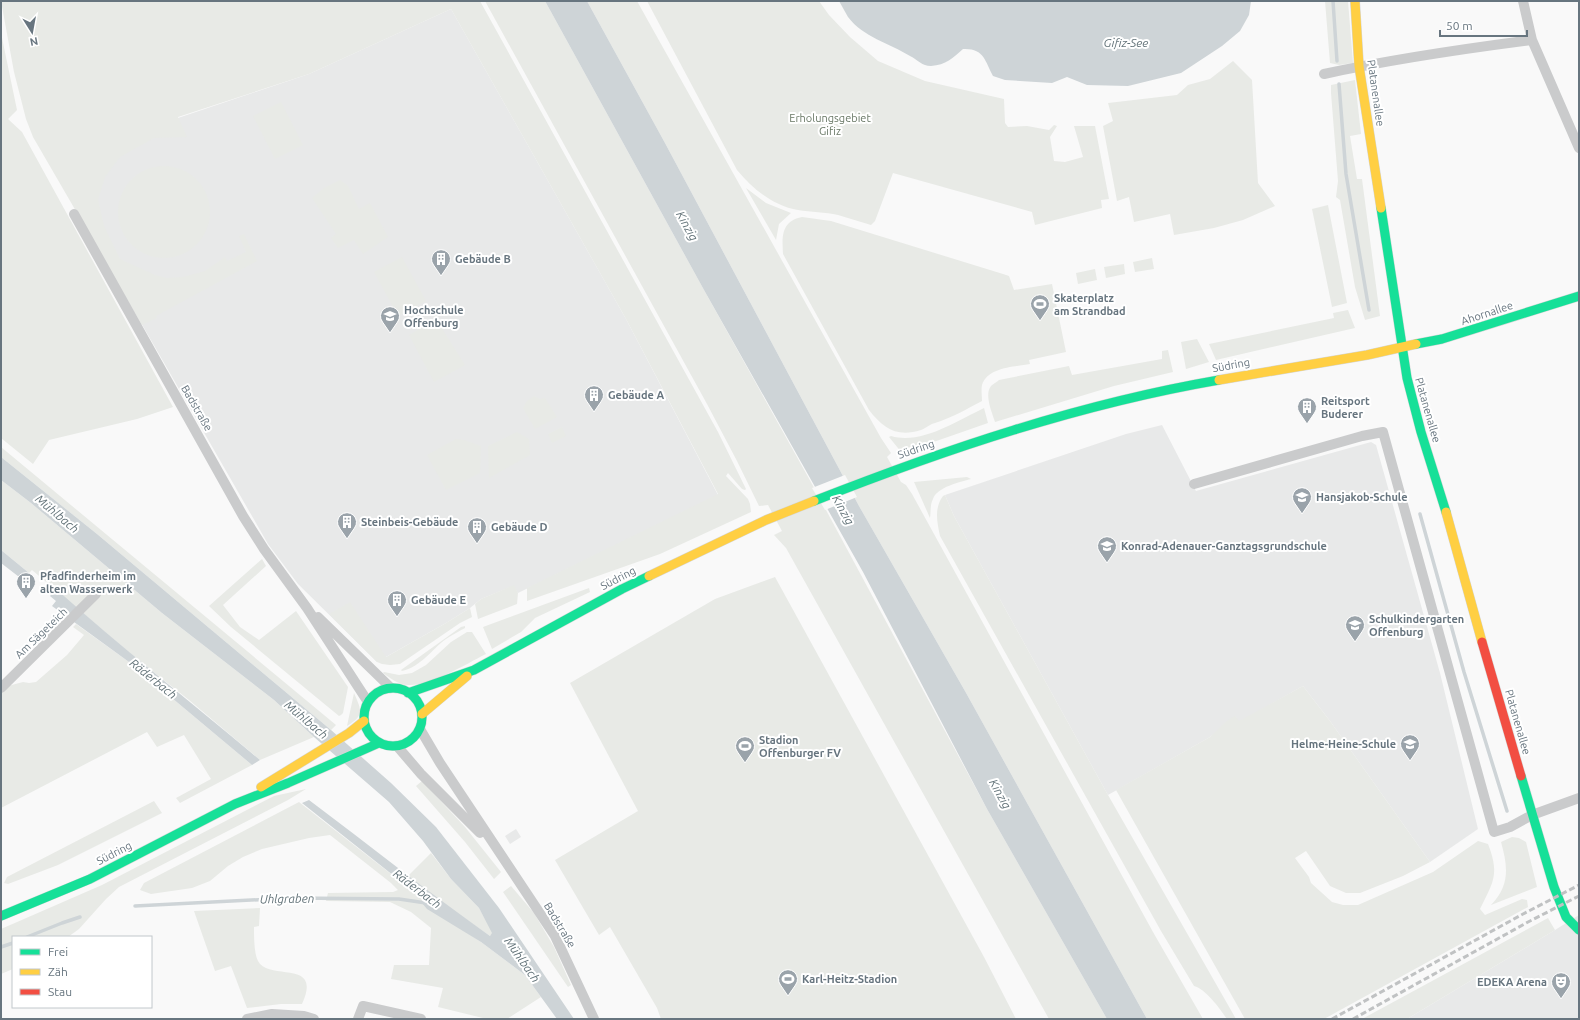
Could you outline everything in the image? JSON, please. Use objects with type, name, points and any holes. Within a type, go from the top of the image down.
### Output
[{"type":"street","name":"Platanenallee","points":[[1355,1],[1359,66],[1406,378],[1554,887],[1566,917],[1579,930]]},
{"type":"street","points":[[1523,1],[1532,40],[1579,148]]},
{"type":"street","points":[[1324,74],[1359,66],[1457,50],[1532,40]]},
{"type":"street","name":"Badstraße","points":[[74,214],[243,516],[264,549],[308,608],[368,702]]},
{"type":"street","name":"Ahornallee","points":[[1401,348],[1450,337],[1579,296]]},
{"type":"street","name":"Südring","points":[[408,692],[474,670],[622,589],[766,520],[898,468],[982,439],[1094,407],[1185,386],[1401,348]]},
{"type":"street","points":[[1194,484],[1362,436],[1383,432],[1494,832],[1510,827],[1532,815],[1579,798]]},
{"type":"street","name":"Am Sägeteich","points":[[1,688],[68,624],[96,594]]},
{"type":"street","name":"Badstraße","points":[[308,608],[391,688]]},
{"type":"street","name":"Südring","points":[[422,714],[474,670]]},
{"type":"street","points":[[379,743],[369,733],[364,721],[368,702],[374,695],[382,690],[391,688],[400,689],[408,692],[418,702],[422,714],[420,729],[415,737],[407,743],[397,746]]},
{"type":"street","name":"Südring","points":[[1,916],[90,879],[235,804],[349,733],[364,721]]},
{"type":"street","name":"Badstraße","points":[[420,729],[440,763],[555,936],[594,1019]]},
{"type":"street","name":"Südring","points":[[235,804],[337,762],[365,748],[379,743],[387,746],[397,746]]},
{"type":"street","name":"Badstraße","points":[[397,746],[421,774],[496,848]]},
{"type":"street","points":[[358,1019],[363,1006],[421,1019]]},
{"type":"street","points":[[247,1019],[272,1014],[304,1016],[314,1019]]},
{"type":"shaded area","name":"Hochschule Offenburg","points":[[451,9],[626,319],[718,495],[518,593],[513,586],[481,599],[470,608],[446,623],[377,662],[298,584],[268,544],[74,206],[86,190],[105,159],[178,118],[309,74]]},
{"type":"shaded area","points":[[1162,425],[1196,491],[1371,442],[1376,445],[1440,673],[1478,829],[1430,862],[1330,721],[1303,686],[1239,722],[1223,727],[1210,737],[1108,795],[954,516],[945,495],[1126,434]]},
{"type":"shaded area","points":[[516,829],[521,837],[510,844],[505,836]]},
{"type":"shaded area","points":[[1579,915],[1579,1019],[1407,1019],[1555,930]]},
{"type":"green space","points":[[1,1],[480,1],[718,432],[746,489],[742,489],[728,473],[726,476],[748,499],[751,512],[660,554],[527,601],[527,588],[718,494],[626,319],[451,9],[309,74],[178,117],[187,137],[154,138],[120,157],[105,177],[98,200],[104,226],[120,259],[155,275],[167,278],[183,277],[205,271],[225,257],[227,261],[246,252],[239,236],[244,234],[257,261],[142,325],[33,137],[26,119],[14,72]]},
{"type":"green space","points":[[485,1],[545,1],[812,484],[987,809],[1107,1019],[1049,1019],[786,548],[774,535],[782,531],[768,505],[759,506],[707,404]]},
{"type":"green space","points":[[587,1],[637,1],[881,438],[891,453],[887,457],[901,482],[906,485],[912,494],[1153,932],[1203,1019],[1147,1019],[965,691],[859,506],[665,143]]},
{"type":"green space","name":"Erholungsgebiet Gifiz","points":[[647,1],[819,1],[829,15],[850,37],[878,61],[925,81],[1004,99],[1005,123],[1008,127],[1027,126],[1049,130],[1054,125],[1057,126],[1050,137],[1054,161],[1065,162],[1083,157],[1074,126],[1095,126],[1109,199],[1101,200],[1102,208],[1035,225],[1032,212],[893,173],[875,221],[871,225],[838,215],[798,210],[780,205],[764,196],[737,170]]},
{"type":"green space","points":[[1325,1],[1348,1],[1353,63],[1339,65],[1330,63]]},
{"type":"green space","points":[[1,33],[17,110],[8,119],[22,132],[173,407],[137,419],[49,440],[33,464],[1,438]]},
{"type":"green space","points":[[1233,61],[1252,80],[1258,183],[1275,206],[1243,220],[1214,228],[1174,235],[1170,214],[1134,222],[1129,197],[1117,201],[1103,126],[1113,121],[1108,103],[1177,95],[1188,85],[1210,79]]},
{"type":"green space","points":[[1355,80],[1361,134],[1350,136],[1357,179],[1362,179],[1380,316],[1365,320],[1355,287],[1340,200],[1336,197],[1338,181],[1331,93],[1331,85]]},
{"type":"green space","points":[[281,102],[303,145],[275,159],[253,116]]},
{"type":"green space","points":[[164,166],[182,170],[196,180],[206,194],[210,212],[206,230],[196,244],[182,254],[164,258],[146,254],[132,244],[122,230],[118,212],[122,194],[132,180],[146,170]]},
{"type":"green space","points":[[340,180],[348,186],[359,209],[370,203],[388,237],[363,254],[354,240],[338,248],[331,238],[336,234],[312,198],[324,188]]},
{"type":"green space","points":[[746,188],[766,203],[791,213],[779,224],[776,240]]},
{"type":"green space","points":[[1328,205],[1347,303],[1332,307],[1312,209]]},
{"type":"green space","points":[[802,217],[831,221],[1009,276],[1014,290],[1052,284],[1066,352],[1029,360],[1030,364],[996,371],[985,379],[982,385],[982,401],[953,416],[931,424],[921,430],[905,433],[891,430],[880,422],[869,410],[783,254],[783,236],[786,226],[795,219]]},
{"type":"green space","points":[[402,257],[426,301],[398,316],[374,272]]},
{"type":"green space","points":[[1152,258],[1154,269],[1135,272],[1133,262]]},
{"type":"green space","points":[[1124,264],[1125,274],[1106,278],[1104,267]]},
{"type":"green space","points":[[1095,269],[1097,280],[1078,284],[1076,273]]},
{"type":"green space","points":[[1348,310],[1355,328],[1216,360],[1209,344],[1334,318],[1333,313]]},
{"type":"green space","points":[[436,319],[465,365],[434,382],[409,335]]},
{"type":"green space","points":[[1197,339],[1209,362],[1186,369],[1181,342]]},
{"type":"green space","points":[[1168,350],[1173,372],[1114,386],[995,422],[989,404],[988,394],[991,386],[999,380],[1069,366],[1072,375],[1162,359],[1162,351]]},
{"type":"green space","points":[[534,396],[540,399],[545,398],[557,417],[535,429],[523,408],[527,401]]},
{"type":"green space","points":[[984,408],[988,423],[902,453],[889,437],[903,438],[926,435],[951,425]]},
{"type":"green space","points":[[562,427],[566,436],[552,443],[548,434]]},
{"type":"green space","points":[[517,432],[529,439],[530,455],[489,478],[488,446]]},
{"type":"green space","points":[[456,439],[481,446],[480,473],[446,490],[427,455]]},
{"type":"green space","points":[[1,447],[336,725],[331,730],[97,534],[1,457]]},
{"type":"green space","points":[[967,477],[971,479],[944,488],[935,495],[931,503],[930,518],[914,482]]},
{"type":"green space","points":[[1,480],[31,503],[162,613],[274,700],[314,737],[260,760],[32,570],[29,573],[1,550]]},
{"type":"green space","points":[[945,495],[954,516],[1108,795],[1236,1019],[1227,1019],[1208,995],[1194,986],[1161,931],[940,536],[937,510],[940,501]]},
{"type":"green space","points":[[262,559],[266,566],[223,605],[240,627],[259,640],[296,611],[348,687],[343,713],[339,716],[231,627],[209,606]]},
{"type":"green space","name":"Stadion Offenburger FV","points":[[775,577],[984,957],[1016,1019],[661,1019],[657,1008],[610,927],[599,935],[555,860],[638,811],[570,683],[715,599]]},
{"type":"green space","points":[[514,585],[518,593],[517,604],[478,619],[475,604],[481,599]]},
{"type":"green space","points":[[589,588],[590,592],[535,618],[521,632],[492,649],[483,627]]},
{"type":"green space","points":[[350,602],[386,657],[470,608],[472,617],[460,623],[400,664],[390,665],[377,662],[329,614]]},
{"type":"green space","points":[[76,624],[129,662],[252,765],[180,803],[176,798],[211,779],[184,735],[157,747],[147,732],[1,808],[1,691],[4,687],[23,682],[36,682],[67,655],[84,635],[73,627]]},
{"type":"green space","points":[[465,626],[465,628],[441,643],[421,662],[409,669],[401,670],[461,627]]},
{"type":"green space","points":[[467,632],[472,632],[486,654],[437,679],[417,684],[405,685],[398,683],[383,673],[399,675],[412,673],[426,665],[451,642]]},
{"type":"green space","points":[[1303,686],[1330,721],[1430,862],[1403,876],[1360,893],[1346,893],[1330,886],[1306,851],[1295,858],[1309,877],[1311,883],[1332,902],[1343,905],[1358,905],[1433,872],[1478,841],[1488,844],[1494,863],[1491,885],[1480,909],[1485,915],[1522,899],[1527,900],[1528,907],[1324,1019],[1245,1019],[1116,790],[1210,737],[1231,718],[1235,716],[1239,721]]},
{"type":"green space","points":[[354,693],[360,708],[360,712],[357,719],[347,726]]},
{"type":"green space","points":[[422,781],[465,827],[501,872],[494,879],[465,842],[416,786]]},
{"type":"green space","points":[[306,789],[288,800],[119,887],[79,929],[69,936],[12,936],[12,969],[1,974],[1,929],[102,885],[274,796]]},
{"type":"green space","points":[[154,801],[162,813],[58,865],[8,884],[4,883],[7,877]]},
{"type":"green space","points":[[299,802],[423,899],[422,903],[481,942],[525,975],[541,997],[507,1019],[487,1019],[438,1007],[443,988],[391,979],[394,965],[429,965],[431,928],[411,912],[390,902],[326,901],[328,893],[393,892],[398,890],[330,835],[309,838],[262,849],[243,857],[228,866],[210,881],[192,888],[151,894],[140,890],[144,883]]},
{"type":"green space","points":[[1512,837],[1519,838],[1526,842],[1537,887],[1491,905],[1502,890],[1506,875],[1505,860],[1501,842]]},
{"type":"green space","points":[[431,853],[451,879],[479,908],[493,933],[490,936],[433,896],[408,876]]},
{"type":"green space","points":[[511,886],[534,913],[554,947],[571,985],[568,987],[503,892]]},
{"type":"green space","points":[[260,908],[259,926],[254,927],[255,949],[258,961],[264,967],[272,970],[292,973],[300,976],[306,981],[307,990],[302,1004],[281,1004],[247,1008],[231,966],[215,971],[194,911]]},
{"type":"green space","points":[[1548,918],[1555,930],[1407,1019],[1362,1019]]},
{"type":"water","name":"Kinzig","points":[[545,1],[587,1],[665,143],[859,506],[965,691],[1147,1019],[1107,1019],[987,809],[863,572],[704,290]]},
{"type":"water","name":"Gifiz-See","points":[[839,1],[1251,1],[1249,15],[1240,31],[1222,46],[1181,73],[1128,86],[1087,85],[1067,77],[1052,83],[1005,80],[993,76],[983,56],[980,53],[970,49],[963,49],[945,63],[931,66],[925,65],[902,51],[861,30],[848,17]]},
{"type":"water","points":[[1,457],[97,534],[331,730],[391,783],[436,827],[499,908],[574,1019],[557,1019],[525,975],[481,942],[427,909],[422,903],[423,899],[302,803],[309,800],[490,936],[492,933],[479,908],[451,879],[423,841],[389,802],[274,700],[162,613],[31,503],[1,480]]},
{"type":"water","points":[[1,550],[29,573],[23,580],[1,563]]},
{"type":"water","name":"Räderbach","points":[[56,589],[260,760],[252,765],[129,662],[52,606],[56,601],[50,596]]},
{"type":"pier","points":[[845,475],[857,497],[825,510],[812,488]]},
{"type":"waterway","points":[[1333,1],[1337,61]]},
{"type":"waterway","points":[[1339,84],[1346,174],[1369,310]]},
{"type":"waterway","points":[[1420,514],[1464,672],[1507,811]]},
{"type":"waterway","name":"Uhlgraben","points":[[135,906],[292,898],[399,899],[426,903]]},
{"type":"waterway","name":"Uhlgraben","points":[[30,936],[80,917]]},
{"type":"waterway","name":"Uhlgraben","points":[[1,947],[12,943]]},
{"type":"railway","points":[[1332,1019],[1523,914],[1579,885]]},
{"type":"railway","points":[[1353,1019],[1528,922],[1579,896]]},
{"type":"traffic: fast","points":[[1381,208],[1407,378],[1421,432],[1446,512]]},
{"type":"traffic: fast","points":[[1416,344],[1442,339],[1579,296]]},
{"type":"traffic: fast","points":[[814,501],[913,464],[1014,430],[1116,402],[1219,380]]},
{"type":"traffic: fast","points":[[408,693],[474,670],[622,589],[649,576]]},
{"type":"traffic: fast","points":[[393,688],[404,690],[417,701],[420,706],[422,717],[420,728],[409,741],[404,744],[393,746],[382,744],[369,733],[366,728],[364,717],[366,706],[377,693],[382,690],[393,688]]},
{"type":"traffic: fast","points":[[1,916],[90,879],[235,804],[288,783],[379,743]]},
{"type":"traffic: fast","points":[[1521,776],[1554,887],[1566,917],[1579,930]]},
{"type":"traffic: slow","points":[[1355,1],[1359,66],[1381,208]]},
{"type":"traffic: slow","points":[[1219,380],[1367,355],[1416,344]]},
{"type":"traffic: slow","points":[[649,576],[766,520],[814,501]]},
{"type":"traffic: slow","points":[[1446,512],[1482,642]]},
{"type":"traffic: slow","points":[[422,714],[467,676]]},
{"type":"traffic: slow","points":[[261,787],[349,733],[364,721]]},
{"type":"traffic: jam","points":[[1482,642],[1521,776]]},
{"type":"place","name":"Gebäude B","points":[[441,276]]},
{"type":"place","name":"Skaterplatz am Strandbad","points":[[1040,321]]},
{"type":"place","name":"Hochschule Offenburg","points":[[390,333]]},
{"type":"place","name":"Gebäude A","points":[[594,412]]},
{"type":"place","name":"Reitsport Buderer","points":[[1307,424]]},
{"type":"place","name":"Hansjakob-Schule","points":[[1302,514]]},
{"type":"place","name":"Steinbeis-Gebäude","points":[[347,539]]},
{"type":"place","name":"Gebäude D","points":[[477,544]]},
{"type":"place","name":"Konrad-Adenauer-Ganztagsgrundschule","points":[[1107,563]]},
{"type":"place","name":"Pfadfinderheim im alten Wasserwerk","points":[[26,599]]},
{"type":"place","name":"Gebäude E","points":[[397,617]]},
{"type":"place","name":"Schulkindergarten Offenburg","points":[[1355,642]]},
{"type":"place","name":"Helme-Heine-Schule","points":[[1410,761]]},
{"type":"place","name":"Stadion Offenburger FV","points":[[745,763]]},
{"type":"place","name":"Karl-Heitz-Stadion","points":[[788,996]]},
{"type":"place","name":"EDEKA Arena","points":[[1561,999]]},
{"type":"water label","name":"Mühlbach","points":[[57,514]]},
{"type":"water label","name":"Mühlbach","points":[[306,720]]},
{"type":"water label","name":"Mühlbach","points":[[522,960]]}]
